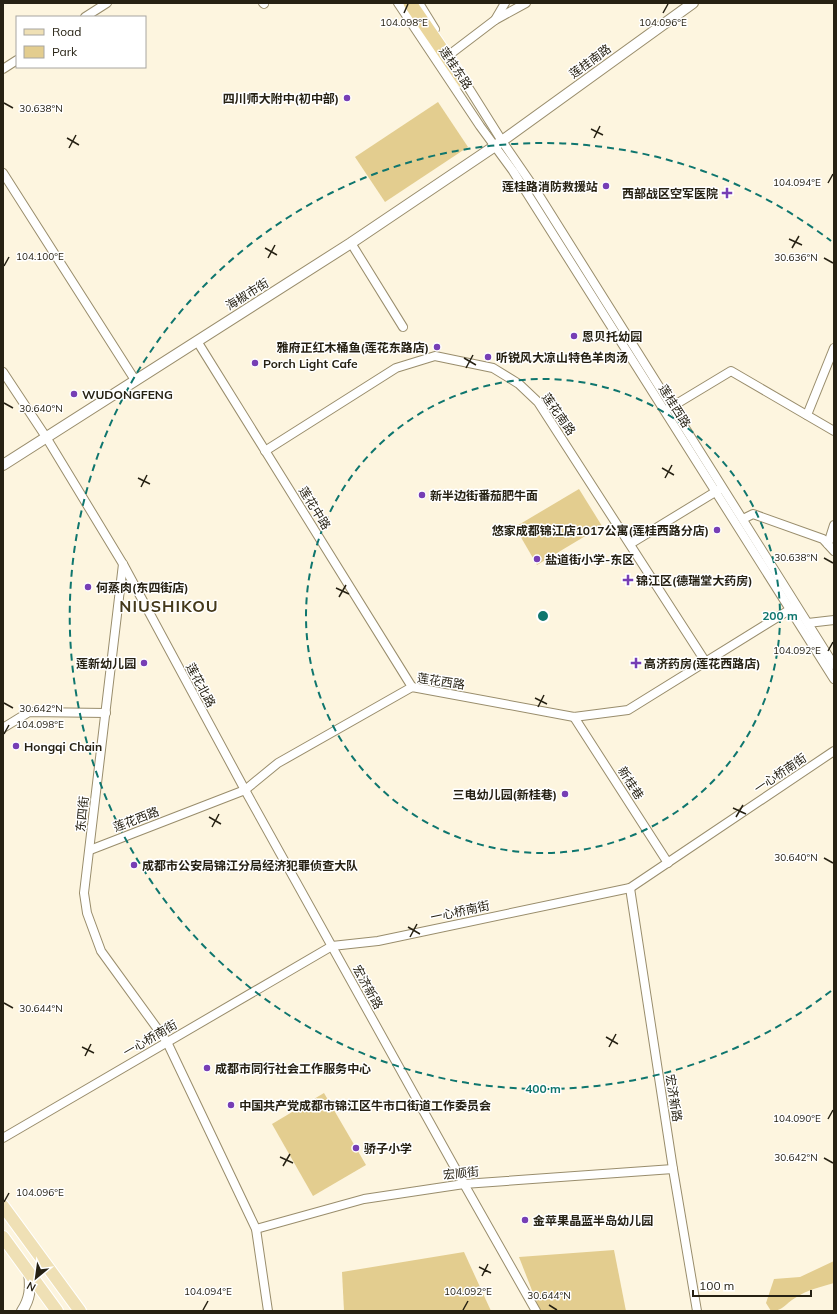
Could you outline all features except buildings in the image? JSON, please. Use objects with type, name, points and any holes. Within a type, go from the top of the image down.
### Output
[{"type":"highway","points":[[410,3],[431,36],[464,82]]},
{"type":"main road","points":[[3,1206],[80,1311]]},
{"type":"main road","points":[[3,1237],[57,1311]]},
{"type":"main road","points":[[29,1273],[44,1262]]},
{"type":"street","points":[[87,16],[107,3]]},
{"type":"street","name":"莲桂东路","points":[[398,3],[480,126],[498,143]]},
{"type":"street","name":"莲桂东路","points":[[419,3],[436,30],[498,143]]},
{"type":"street","points":[[495,20],[506,3]]},
{"type":"street","points":[[449,55],[495,20],[526,3]]},
{"type":"street","name":"莲桂南路","points":[[498,143],[693,3]]},
{"type":"street","points":[[3,69],[16,61]]},
{"type":"street","name":"海椒市街","points":[[3,465],[351,243],[498,143]]},
{"type":"street","name":"莲桂西路","points":[[498,143],[535,188],[743,519],[834,679]]},
{"type":"street","name":"莲桂西路","points":[[498,143],[513,171],[715,492],[793,607],[808,623],[834,665]]},
{"type":"street","points":[[3,173],[136,380]]},
{"type":"street","points":[[351,243],[403,327]]},
{"type":"street","name":"莲花中路","points":[[197,341],[412,687]]},
{"type":"street","points":[[807,416],[834,348]]},
{"type":"street","name":"莲花南路","points":[[265,451],[396,368],[435,356],[493,368],[519,384],[538,402],[705,661]]},
{"type":"street","points":[[664,411],[731,371],[834,431]]},
{"type":"street","name":"莲花北路","points":[[3,372],[46,437],[123,564],[245,790],[332,946]]},
{"type":"street","points":[[630,544],[723,488]]},
{"type":"street","points":[[743,519],[753,514],[823,539],[834,551]]},
{"type":"street","points":[[828,544],[834,525]]},
{"type":"street","name":"东四街","points":[[123,564],[84,893],[87,913],[101,951],[167,1042],[256,1230],[268,1311]]},
{"type":"street","name":"莲花西路","points":[[90,850],[245,790],[278,764],[412,687],[574,717],[628,710],[793,607]]},
{"type":"street","points":[[808,623],[834,620]]},
{"type":"street","points":[[3,728],[29,712],[106,713]]},
{"type":"street","name":"新桂巷","points":[[574,717],[668,863]]},
{"type":"street","name":"一心桥南街","points":[[3,1138],[332,946],[378,941],[630,888],[834,751]]},
{"type":"street","name":"宏济新路","points":[[630,888],[673,1169],[697,1311]]},
{"type":"street","name":"宏济新路","points":[[332,946],[536,1311]]},
{"type":"street","name":"宏顺街","points":[[256,1230],[364,1199],[464,1184],[673,1169]]},
{"type":"street","points":[[22,1311],[27,1302],[30,1288],[29,1273]]},
{"type":"green space","points":[[438,102],[468,147],[385,202],[355,157]]},
{"type":"green space","points":[[579,489],[602,526],[537,565],[515,527]]},
{"type":"green space","points":[[324,1093],[366,1165],[313,1196],[272,1124]]},
{"type":"green space","points":[[614,1250],[626,1311],[540,1311],[519,1257]]},
{"type":"green space","points":[[464,1252],[491,1311],[344,1311],[342,1272]]},
{"type":"green space","points":[[834,1261],[834,1283],[804,1293],[778,1310],[771,1311],[766,1303],[774,1279],[800,1277]]},
{"type":"place","name":"四川师大附中(初中部)","points":[[347,98]]},
{"type":"place","name":"莲桂路消防救援站","points":[[606,186]]},
{"type":"place","name":"西部战区空军医院","points":[[727,193]]},
{"type":"place","name":"恩贝托幼园","points":[[574,336]]},
{"type":"place","name":"雅府正红木桶鱼(莲花东路店)","points":[[437,347]]},
{"type":"place","name":"听锐风大凉山特色羊肉汤","points":[[488,357]]},
{"type":"place","name":"Porch Light Cafe","points":[[255,363]]},
{"type":"place","name":"WUDONGFENG","points":[[74,394]]},
{"type":"place","name":"新半边街番茄肥牛面","points":[[422,495]]},
{"type":"place","name":"悠家成都锦江店1017公寓(莲桂西路分店)","points":[[717,530]]},
{"type":"place","name":"盐道街小学-东区","points":[[537,559]]},
{"type":"place","name":"锦江区(德瑞堂大药房)","points":[[628,580]]},
{"type":"place","name":"何蒸肉(东四街店)","points":[[88,587]]},
{"type":"place","name":"莲新幼儿园","points":[[144,663]]},
{"type":"place","name":"高济药房(莲花西路店)","points":[[636,663]]},
{"type":"place","name":"Hongqi Chain","points":[[16,746]]},
{"type":"place","name":"三电幼儿园(新桂巷)","points":[[565,794]]},
{"type":"place","name":"成都市公安局锦江分局经济犯罪侦查大队","points":[[134,865]]},
{"type":"place","name":"成都市同行社会工作服务中心","points":[[207,1068]]},
{"type":"place","name":"中国共产党成都市锦江区牛市口街道工作委员会","points":[[231,1105]]},
{"type":"place","name":"骄子小学","points":[[356,1148]]},
{"type":"place","name":"金苹果晶蓝半岛幼儿园","points":[[525,1220]]},
{"type":"district","name":"NIUSHIKOU","points":[[169,606]]}]
